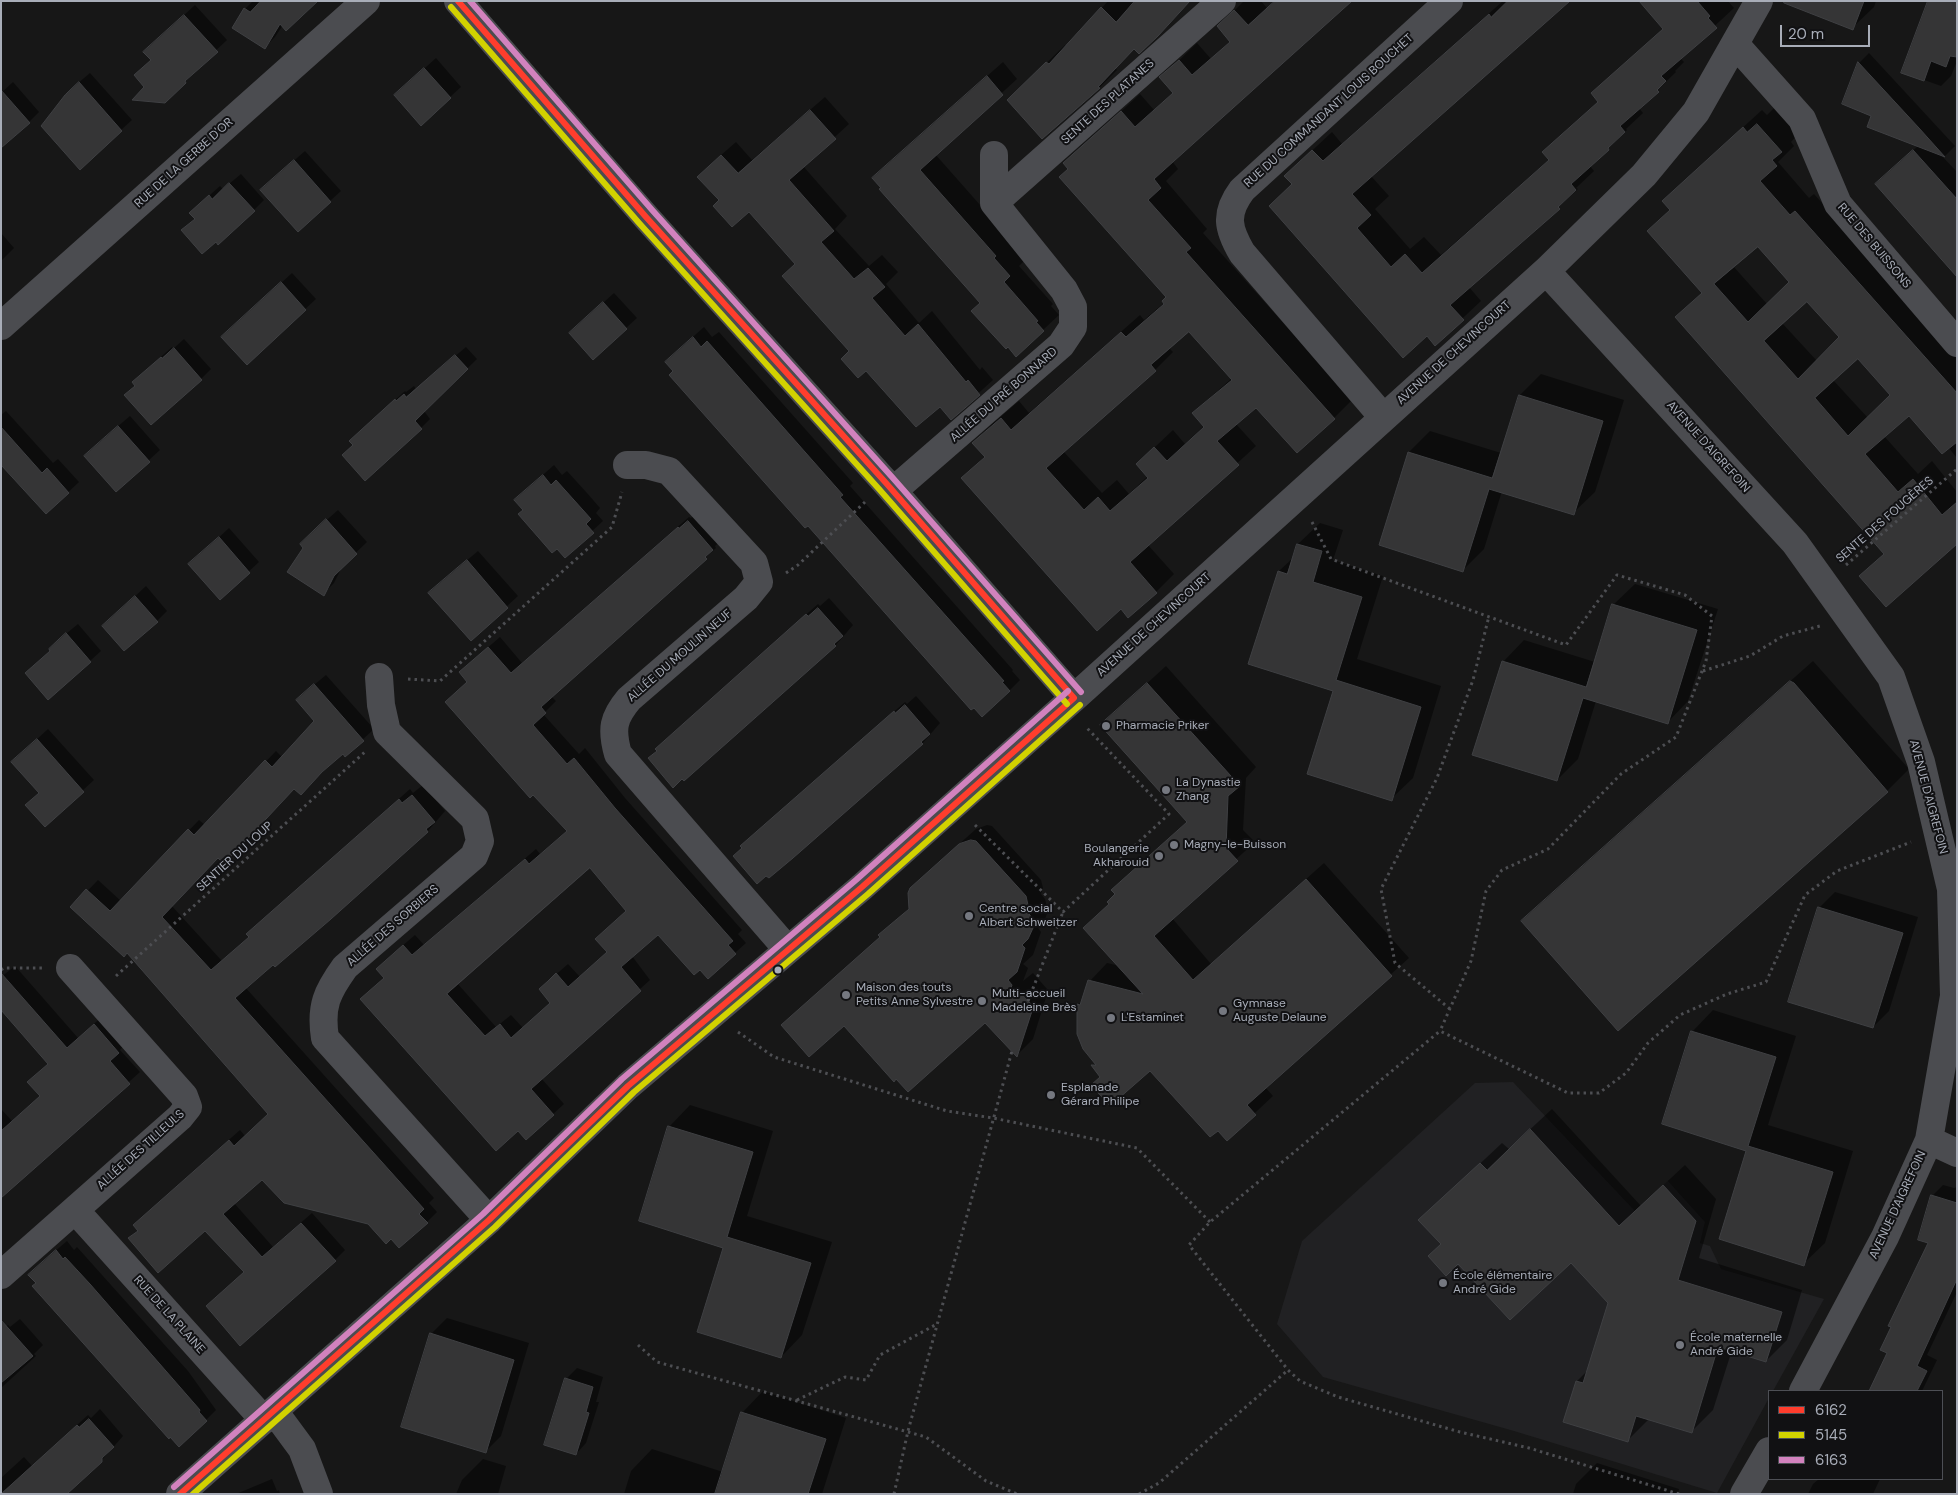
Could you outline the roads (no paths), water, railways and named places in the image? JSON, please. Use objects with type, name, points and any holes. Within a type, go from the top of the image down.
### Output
[{"type":"street","name":"RUE DE LA GERBE D'OR","points":[[1,326],[366,1]]},
{"type":"street","points":[[458,1],[646,217],[889,487],[1070,702]]},
{"type":"street","name":"SENTE DES PLATANES","points":[[994,204],[1222,1]]},
{"type":"street","name":"RUE DU COMMANDANT LOUIS BOUCHET","points":[[1384,417],[1242,254],[1231,235],[1229,217],[1233,202],[1242,190],[1449,1]]},
{"type":"street","name":"AVENUE DE CHEVINCOURT","points":[[180,1494],[489,1220],[628,1086],[954,805],[1546,271],[1650,168],[1696,112],[1736,45],[1759,1]]},
{"type":"street","name":"RUE DES BUISSONS","points":[[1736,45],[1802,119],[1838,204],[1957,343]]},
{"type":"street","points":[[994,155],[994,204]]},
{"type":"street","name":"ALLÉE DU PRÉ BONNARD","points":[[889,487],[1061,345],[1073,327],[1073,307],[1064,290],[994,204]]},
{"type":"street","name":"AVENUE D'AIGREFOIN","points":[[1546,271],[1795,543],[1890,677],[1921,762],[1951,889],[1954,996],[1929,1140],[1885,1237],[1804,1390]]},
{"type":"street","name":"ALLÉE DU MOULIN NEUF","points":[[626,464],[646,465],[669,471],[754,563],[759,582],[746,598],[629,699],[618,712],[614,726],[614,738],[618,754],[788,950]]},
{"type":"street","name":"ALLÉE DES SORBIERS","points":[[380,677],[381,705],[387,732],[475,819],[480,841],[474,856],[345,967],[330,988],[324,1006],[322,1021],[325,1038],[489,1220]]},
{"type":"street","name":"ALLÉE DES TILLEULS","points":[[1,1275],[180,1117],[188,1107],[184,1096],[70,968]]},
{"type":"street","points":[[1929,1140],[1957,1153]]},
{"type":"street","name":"RUE DE LA PLAINE","points":[[75,1210],[302,1449],[319,1494]]},
{"type":"street","points":[[1744,1494],[1768,1453]]},
{"type":"place","name":"Pharmacie Priker","points":[[1106,726]]},
{"type":"place","name":"La Dynastie Zhang","points":[[1166,790]]},
{"type":"place","name":"Magny-le-Buisson","points":[[1174,845]]},
{"type":"place","name":"Boulangerie Akharouid","points":[[1159,856]]},
{"type":"place","name":"Centre social Albert Schweitzer","points":[[969,916]]},
{"type":"place","name":"Maison des touts Petits Anne Sylvestre","points":[[846,995]]},
{"type":"place","name":"Multi-accueil Madeleine Brès","points":[[982,1001]]},
{"type":"place","name":"Gymnase Auguste Delaune","points":[[1223,1011]]},
{"type":"place","name":"L'Estaminet","points":[[1111,1018]]},
{"type":"place","name":"Esplanade Gérard Philipe","points":[[1051,1095]]},
{"type":"place","name":"École élémentaire André Gide","points":[[1443,1283]]},
{"type":"place","name":"École maternelle André Gide","points":[[1680,1345]]}]
